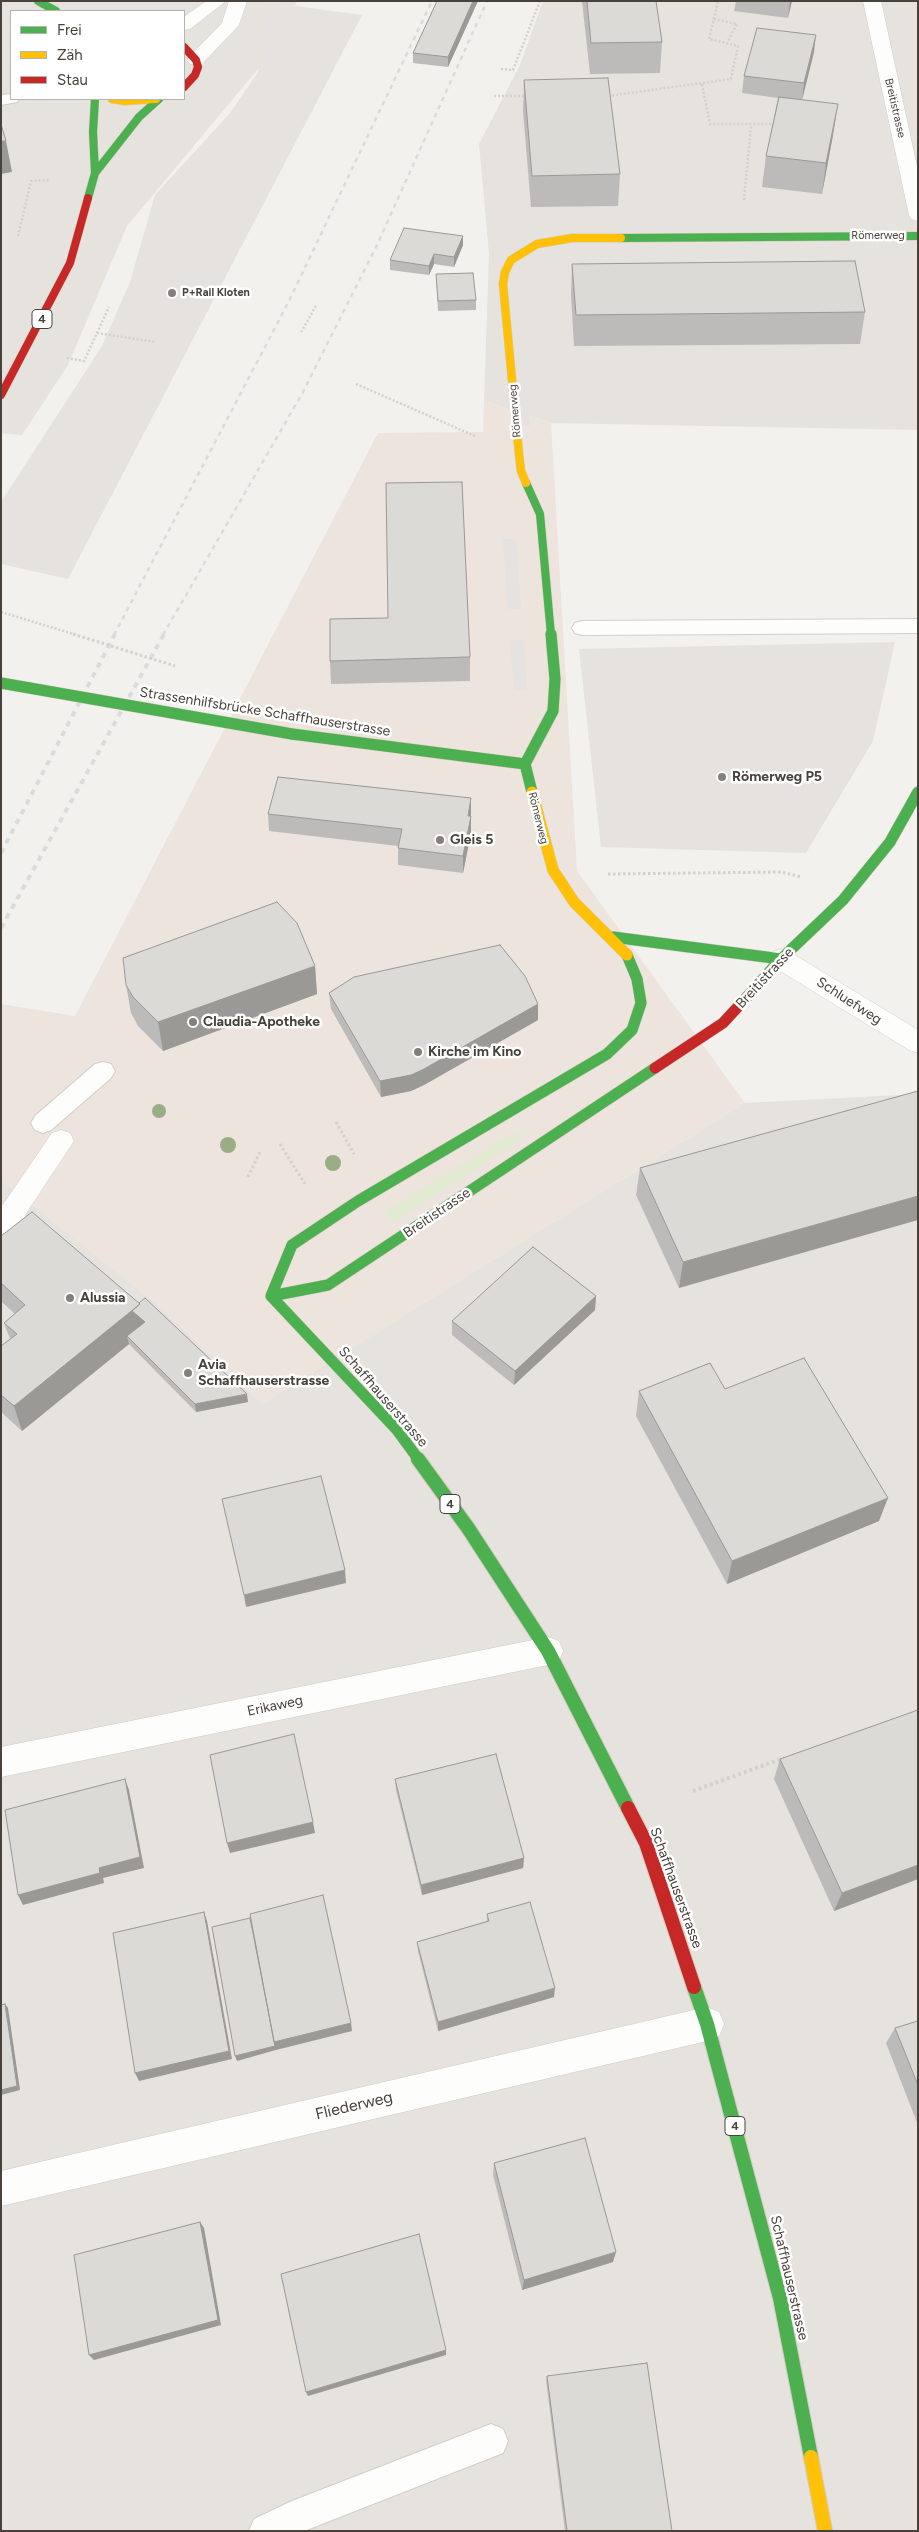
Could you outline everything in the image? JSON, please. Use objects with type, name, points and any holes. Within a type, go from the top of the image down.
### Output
[{"type":"main road","points":[[38,1],[54,10]]},
{"type":"main road","points":[[185,86],[195,75],[198,67],[190,53]]},
{"type":"main road","name":"4","points":[[1,395],[70,263],[95,173],[92,132],[96,100]]},
{"type":"main road","points":[[118,100],[142,100]]},
{"type":"main road","name":"4","points":[[95,173],[139,117],[157,100]]},
{"type":"main road","name":"Römerweg","points":[[272,1296],[292,1245],[358,1201],[607,1054],[632,1030],[641,1003],[637,979],[631,960],[613,936],[578,907],[561,886],[552,870],[525,764],[553,711],[555,679],[540,514],[521,470],[519,454],[503,284],[505,272],[512,260],[537,244],[572,238],[918,236]]},
{"type":"main road","name":"Strassenhilfsbrücke Schaffhauserstrasse","points":[[1,683],[292,734],[525,764]]},
{"type":"main road","name":"Breitistrasse","points":[[272,1296],[328,1285],[723,1023],[781,959],[843,900],[890,842],[918,792]]},
{"type":"main road","points":[[613,936],[781,959]]},
{"type":"main road","name":"Schaffhauserstrasse","points":[[272,1296],[397,1430],[468,1528],[548,1651],[646,1843],[707,2024],[780,2298],[825,2531]]},
{"type":"street","points":[[185,24],[218,1]]},
{"type":"street","points":[[190,53],[230,25],[238,1]]},
{"type":"street","name":"Breitistrasse","points":[[872,1],[918,216]]},
{"type":"street","name":"Schluefweg","points":[[781,959],[918,1043]]},
{"type":"street","points":[[1,1240],[52,1132]]},
{"type":"street","name":"Erikaweg","points":[[1,1762],[548,1651]]},
{"type":"street","name":"Fliederweg","points":[[1,2188],[707,2024]]},
{"type":"lane","points":[[582,628],[918,626]]},
{"type":"lane","points":[[52,1132],[103,1071]]},
{"type":"lane","points":[[266,2531],[304,2513],[490,2441]]},
{"type":"path","points":[[500,69],[513,70],[540,1]]},
{"type":"path","points":[[599,96],[618,96],[731,79],[738,46],[709,39],[718,1]]},
{"type":"path","points":[[714,19],[737,24],[727,43]]},
{"type":"path","points":[[702,84],[710,124],[751,126],[780,124]]},
{"type":"path","points":[[494,96],[532,96]]},
{"type":"path","points":[[743,204],[751,126]]},
{"type":"path","points":[[18,236],[31,181],[50,180]]},
{"type":"path","points":[[301,332],[317,304]]},
{"type":"path","points":[[62,358],[84,360],[109,306]]},
{"type":"path","points":[[97,333],[156,342]]},
{"type":"path","points":[[356,384],[444,423]]},
{"type":"path","points":[[1,612],[183,668]]},
{"type":"path","points":[[607,874],[781,872],[802,877]]},
{"type":"path","points":[[336,1122],[354,1156]]},
{"type":"path","points":[[280,1144],[306,1184]]},
{"type":"path","points":[[248,1177],[260,1152]]},
{"type":"path","points":[[693,1791],[786,1758]]},
{"type":"shaded area","points":[[1,1],[275,1],[263,63],[127,226],[68,365],[22,435],[1,433]]},
{"type":"shaded area","name":"P+Rail Kloten","points":[[275,1],[297,1],[295,6],[362,15],[68,579],[1,564],[1,502],[102,346],[130,282],[155,195],[230,113],[258,72],[261,58],[259,32]]},
{"type":"shaded area","points":[[543,1],[918,1],[918,430],[551,423],[484,401],[489,254],[479,144],[520,65]]},
{"type":"shaded area","points":[[858,63],[869,63],[875,93],[864,94]]},
{"type":"shaded area","points":[[524,362],[530,426],[519,426],[514,363]]},
{"type":"shaded area","points":[[484,401],[551,423],[577,871],[745,1103],[262,1404],[157,1304],[1,1180],[1,1004],[75,1016],[378,433],[483,432]]},
{"type":"shaded area","points":[[503,539],[516,539],[521,609],[508,609]]},
{"type":"shaded area","points":[[510,640],[524,640],[527,690],[514,690]]},
{"type":"shaded area","name":"Römerweg P5","points":[[895,642],[873,741],[806,853],[601,847],[579,649]]},
{"type":"shaded area","points":[[918,1094],[918,2531],[1,2531],[1,1180],[157,1304],[262,1404],[745,1103]]},
{"type":"green space","points":[[515,1132],[522,1139],[394,1222],[385,1212]]},
{"type":"building","points":[[437,1],[473,1],[448,57],[413,53]]},
{"type":"building","points":[[587,1],[656,1],[662,42],[591,43]]},
{"type":"building","points":[[757,28],[816,35],[804,83],[744,76]]},
{"type":"building","points":[[608,78],[620,174],[532,176],[524,80]]},
{"type":"building","points":[[779,97],[838,104],[826,163],[766,156]]},
{"type":"building","points":[[1,124],[6,141],[1,141]]},
{"type":"building","points":[[404,228],[463,236],[454,257],[434,254],[429,266],[390,260]]},
{"type":"building","points":[[855,261],[865,312],[576,315],[572,264]]},
{"type":"building","points":[[473,273],[476,300],[438,301],[436,274]]},
{"type":"building","points":[[462,482],[470,657],[330,661],[330,619],[388,618],[386,483]]},
{"type":"building","points":[[278,777],[471,798],[468,816],[471,816],[463,856],[398,848],[402,829],[268,814]]},
{"type":"building","points":[[277,902],[297,923],[315,966],[158,1022],[133,997],[126,985],[123,958]]},
{"type":"building","name":"Kirche im Kino","points":[[500,945],[525,976],[538,1004],[424,1069],[411,1075],[380,1081],[329,993],[354,977]]},
{"type":"building","points":[[918,1091],[918,1196],[683,1262],[640,1168]]},
{"type":"building","points":[[32,1212],[140,1304],[14,1406],[1,1395],[1,1346],[17,1334],[4,1323],[25,1305],[1,1283],[1,1236]]},
{"type":"building","points":[[533,1247],[596,1296],[515,1371],[452,1321]]},
{"type":"building","name":"Avia Schaffhauserstrasse","points":[[145,1298],[247,1394],[195,1404],[127,1336],[145,1322],[132,1311]]},
{"type":"building","points":[[804,1358],[888,1498],[732,1561],[639,1391],[710,1363],[725,1389]]},
{"type":"building","points":[[321,1476],[345,1570],[244,1595],[222,1499]]},
{"type":"building","points":[[918,1710],[918,1865],[842,1893],[780,1759]]},
{"type":"building","points":[[294,1734],[313,1822],[227,1843],[210,1755]]},
{"type":"building","points":[[496,1754],[524,1858],[421,1885],[395,1779]]},
{"type":"building","points":[[125,1779],[140,1857],[99,1868],[100,1873],[18,1895],[5,1810]]},
{"type":"building","points":[[323,1895],[351,2023],[274,2042],[250,1914]]},
{"type":"building","points":[[530,1902],[555,1988],[438,2022],[417,1942],[489,1921],[487,1914]]},
{"type":"building","points":[[204,1912],[229,2051],[135,2073],[113,1933]]},
{"type":"building","points":[[250,1918],[275,2046],[235,2056],[212,1927]]},
{"type":"building","points":[[5,2004],[17,2086],[1,2090],[1,2005]]},
{"type":"building","points":[[918,2021],[918,2085],[895,2028]]},
{"type":"building","points":[[585,2138],[616,2252],[524,2280],[494,2163]]},
{"type":"building","points":[[200,2222],[218,2320],[89,2355],[74,2255]]},
{"type":"building","points":[[419,2234],[446,2350],[306,2392],[281,2274]]},
{"type":"building","points":[[647,2363],[672,2531],[567,2531],[547,2376]]},
{"type":"railway","points":[[114,635],[289,301],[432,1]]},
{"type":"railway","points":[[163,635],[303,392],[377,245],[487,1]]},
{"type":"railway","points":[[1,853],[115,634]]},
{"type":"railway","points":[[1,928],[164,634]]},
{"type":"traffic: fast","points":[[38,1],[54,10]]},
{"type":"traffic: fast","points":[[88,198],[95,173],[93,132],[95,100]]},
{"type":"traffic: fast","points":[[95,173],[139,117],[158,100]]},
{"type":"traffic: fast","points":[[621,238],[918,236]]},
{"type":"traffic: fast","points":[[526,483],[540,514],[555,679],[553,711],[525,764],[532,792]]},
{"type":"traffic: fast","points":[[1,683],[292,734]]},
{"type":"traffic: fast","points":[[292,734],[525,764]]},
{"type":"traffic: fast","points":[[747,997],[781,959],[843,900],[890,842],[918,792]]},
{"type":"traffic: fast","points":[[613,937],[781,959]]},
{"type":"traffic: fast","points":[[271,1296],[292,1245],[358,1201],[607,1054],[632,1030],[641,1003],[637,979],[627,955]]},
{"type":"traffic: fast","points":[[271,1296],[328,1285],[655,1068]]},
{"type":"traffic: fast","points":[[271,1296],[397,1430],[468,1528],[548,1651],[628,1808]]},
{"type":"traffic: fast","points":[[694,1987],[707,2024],[780,2298],[811,2457]]},
{"type":"traffic: slow","points":[[118,100],[140,100]]},
{"type":"traffic: slow","points":[[526,483],[521,471],[519,454],[503,284],[505,272],[511,260],[537,244],[572,238],[621,238]]},
{"type":"traffic: slow","points":[[532,792],[553,870],[574,902],[627,955]]},
{"type":"traffic: slow","points":[[811,2457],[825,2531]]},
{"type":"traffic: jam","points":[[185,48],[196,60],[198,67],[195,75],[185,86]]},
{"type":"traffic: jam","points":[[1,395],[70,263],[88,198]]},
{"type":"traffic: jam","points":[[655,1068],[723,1023],[747,997]]},
{"type":"traffic: jam","points":[[628,1808],[646,1843],[694,1987]]},
{"type":"place","name":"P+Rail Kloten","points":[[172,293]]},
{"type":"place","name":"Römerweg P5","points":[[722,777]]},
{"type":"place","name":"Gleis 5","points":[[440,840]]},
{"type":"place","name":"Claudia-Apotheke","points":[[193,1022]]},
{"type":"place","name":"Kirche im Kino","points":[[418,1052]]},
{"type":"place","name":"Alussia","points":[[70,1298]]},
{"type":"place","name":"Avia Schaffhauserstrasse","points":[[188,1373]]}]
